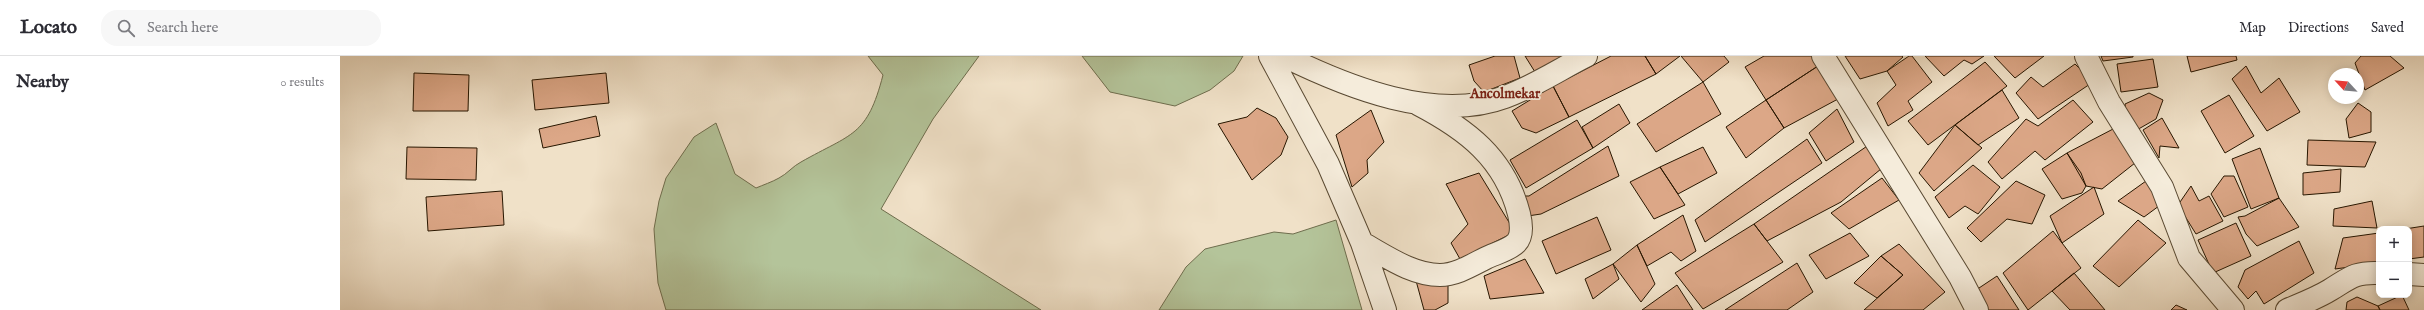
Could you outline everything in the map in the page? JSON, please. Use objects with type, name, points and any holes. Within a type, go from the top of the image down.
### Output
[{"type":"street","points":[[1270,56],[1328,164],[1362,243],[1385,310]]},
{"type":"street","points":[[1284,56],[1336,79],[1418,104],[1451,121],[1492,158],[1515,198],[1521,224],[1520,233],[1516,243],[1462,270],[1441,275],[1411,269],[1362,243]]},
{"type":"street","points":[[1418,104],[1464,107],[1505,97],[1586,56]]},
{"type":"street","points":[[1823,56],[1960,277],[1977,310]]},
{"type":"street","points":[[2086,56],[2109,102],[2162,187],[2189,258],[2233,310]]},
{"type":"street","points":[[2287,310],[2330,291],[2346,279],[2364,273],[2376,273]]},
{"type":"street","points":[[2412,274],[2424,275]]},
{"type":"green space","points":[[868,56],[979,56],[933,119],[881,209],[1041,310],[666,310],[658,283],[654,229],[659,201],[666,178],[694,137],[716,123],[735,174],[756,188],[773,181],[798,164],[845,138],[855,131],[863,122],[871,111],[883,75]]},
{"type":"green space","points":[[1082,56],[1243,56],[1234,71],[1210,90],[1175,106],[1110,92]]},
{"type":"green space","points":[[1336,220],[1362,310],[1159,310],[1186,267],[1205,249],[1274,232],[1293,234]]},
{"type":"building","points":[[1495,56],[1514,56],[1520,78],[1484,92],[1474,81],[1469,65]]},
{"type":"building","points":[[1525,56],[1570,56],[1535,72]]},
{"type":"building","points":[[1611,56],[1645,56],[1656,74],[1569,117],[1553,86]]},
{"type":"building","points":[[1645,56],[1680,56],[1656,74]]},
{"type":"building","points":[[1681,56],[1724,56],[1729,62],[1703,82]]},
{"type":"building","points":[[1764,56],[1812,56],[1818,66],[1766,100],[1745,67]]},
{"type":"building","points":[[1845,56],[1903,57],[1887,71],[1860,79]]},
{"type":"building","points":[[1909,56],[1912,56],[1932,82],[1908,101],[1913,110],[1888,126],[1877,103],[1896,85],[1887,71]]},
{"type":"building","points":[[1925,56],[1984,56],[1972,64],[1964,60],[1944,76]]},
{"type":"building","points":[[1994,56],[2044,56],[2015,78]]},
{"type":"building","points":[[2101,56],[2133,56],[2133,57],[2103,61]]},
{"type":"building","points":[[2187,56],[2236,56],[2237,60],[2191,72]]},
{"type":"building","points":[[2361,56],[2390,56],[2404,68],[2365,90],[2364,68],[2357,68],[2355,63]]},
{"type":"building","points":[[2153,59],[2158,87],[2121,92],[2117,64]]},
{"type":"building","points":[[1985,62],[2007,86],[1928,145],[1908,121]]},
{"type":"building","points":[[2075,64],[2093,82],[2038,119],[2016,93],[2031,77],[2043,87]]},
{"type":"building","points":[[1818,66],[1838,99],[1784,128],[1766,100]]},
{"type":"building","points":[[2246,66],[2261,93],[2279,78],[2300,112],[2267,131],[2232,79]]},
{"type":"building","points":[[414,73],[469,75],[468,111],[413,111]]},
{"type":"building","points":[[606,73],[609,103],[535,110],[532,80]]},
{"type":"building","points":[[1703,82],[1721,114],[1656,152],[1637,124]]},
{"type":"building","points":[[1553,86],[1569,117],[1536,133],[1522,128],[1512,111]]},
{"type":"building","points":[[2002,90],[2019,118],[1978,145],[1955,125]]},
{"type":"building","points":[[2149,93],[2163,100],[2156,119],[2135,131],[2127,123],[2125,104]]},
{"type":"building","points":[[2229,95],[2254,136],[2225,153],[2201,111]]},
{"type":"building","points":[[1766,100],[1784,128],[1746,158],[1726,127]]},
{"type":"building","points":[[2073,100],[2093,122],[2045,160],[2035,151],[2002,179],[1988,162],[2026,119],[2038,126]]},
{"type":"building","points":[[1619,104],[1630,123],[1593,148],[1582,127]]},
{"type":"building","points":[[2357,104],[2359,104],[2371,112],[2371,132],[2349,138],[2346,119]]},
{"type":"building","points":[[1257,108],[1276,118],[1288,137],[1281,155],[1252,180],[1218,124],[1247,117]]},
{"type":"building","points":[[1837,109],[1854,142],[1826,161],[1809,133]]},
{"type":"building","points":[[1371,110],[1384,142],[1367,160],[1368,173],[1352,187],[1336,135]]},
{"type":"building","points":[[596,116],[600,136],[543,148],[539,129]]},
{"type":"building","points":[[2162,118],[2179,148],[2160,146],[2159,158],[2143,130]]},
{"type":"building","points":[[1577,120],[1593,148],[1526,188],[1510,160]]},
{"type":"building","points":[[1955,125],[1982,148],[1934,191],[1919,173]]},
{"type":"building","points":[[2115,128],[2135,163],[2102,189],[2086,186],[2067,153]]},
{"type":"building","points":[[1807,139],[1822,163],[1705,242],[1695,220]]},
{"type":"building","points":[[2308,140],[2376,142],[2365,167],[2307,165]]},
{"type":"building","points":[[1873,142],[1887,164],[1841,202],[1767,241],[1754,224]]},
{"type":"building","points":[[1608,146],[1619,176],[1541,214],[1521,217],[1519,196],[1529,196]]},
{"type":"building","points":[[407,147],[477,148],[476,180],[406,179]]},
{"type":"building","points":[[1703,147],[1717,173],[1678,194],[1660,167]]},
{"type":"building","points":[[2260,148],[2279,198],[2251,209],[2232,159]]},
{"type":"building","points":[[2067,153],[2081,173],[2086,186],[2082,193],[2062,199],[2042,169]]},
{"type":"building","points":[[1973,165],[2000,187],[1978,214],[1965,206],[1949,218],[1935,197]]},
{"type":"building","points":[[1660,167],[1685,205],[1654,219],[1630,182]]},
{"type":"building","points":[[2341,169],[2340,192],[2303,195],[2303,173]]},
{"type":"building","points":[[1479,173],[1515,232],[1460,259],[1451,243],[1468,224],[1446,184]]},
{"type":"building","points":[[2224,176],[2234,176],[2248,207],[2224,217],[2211,194]]},
{"type":"building","points":[[1882,178],[1899,200],[1849,229],[1831,213]]},
{"type":"building","points":[[2016,181],[2045,195],[2032,224],[2007,219],[1981,242],[1967,228]]},
{"type":"building","points":[[2146,181],[2163,203],[2144,217],[2118,201]]},
{"type":"building","points":[[2191,186],[2199,201],[2209,196],[2223,221],[2196,234],[2178,205]]},
{"type":"building","points":[[2094,187],[2104,214],[2062,243],[2050,216]]},
{"type":"building","points":[[502,191],[504,225],[428,231],[426,197]]},
{"type":"building","points":[[2279,198],[2299,227],[2257,246],[2246,234],[2238,217],[2245,216]]},
{"type":"building","points":[[2372,201],[2376,228],[2333,226],[2334,209]]},
{"type":"building","points":[[1683,215],[1696,251],[1681,261],[1671,252],[1647,266],[1637,245]]},
{"type":"building","points":[[1597,217],[1611,250],[1556,274],[1542,241]]},
{"type":"building","points":[[2138,220],[2166,243],[2119,287],[2093,266]]},
{"type":"building","points":[[2236,223],[2251,256],[2213,273],[2198,240]]},
{"type":"building","points":[[1754,224],[1783,262],[1703,309],[1675,273]]},
{"type":"building","points":[[2424,226],[2424,257],[2412,259],[2412,228]]},
{"type":"building","points":[[2053,231],[2081,268],[2028,310],[2003,273]]},
{"type":"building","points":[[1850,233],[1869,256],[1826,279],[1809,255]]},
{"type":"building","points":[[2376,233],[2376,263],[2335,269],[2343,238]]},
{"type":"building","points":[[2299,241],[2314,273],[2264,304],[2256,291],[2248,299],[2238,287],[2245,270]]},
{"type":"building","points":[[1899,244],[1945,292],[1923,310],[1864,310],[1903,275],[1881,256]]},
{"type":"building","points":[[1637,245],[1655,284],[1641,302],[1613,264]]},
{"type":"building","points":[[1881,256],[1903,275],[1877,298],[1854,283]]},
{"type":"building","points":[[1525,259],[1544,293],[1490,299],[1484,276]]},
{"type":"building","points":[[1797,263],[1813,292],[1787,310],[1725,310]]},
{"type":"building","points":[[1613,264],[1619,279],[1593,299],[1585,279]]},
{"type":"building","points":[[2074,273],[2105,310],[2070,310],[2052,291]]},
{"type":"building","points":[[1997,276],[2019,310],[1986,310],[1976,290]]},
{"type":"building","points":[[1415,277],[1448,277],[1448,303],[1435,310],[1424,310]]},
{"type":"building","points":[[1677,285],[1693,310],[1642,310]]},
{"type":"building","points":[[2357,297],[2378,306],[2380,310],[2346,310],[2347,302]]},
{"type":"building","points":[[2395,298],[2403,298],[2409,310],[2380,310],[2378,306]]},
{"type":"building","points":[[2176,305],[2187,310],[2171,310]]},
{"type":"district","name":"Ancolmekar","points":[[1505,94]]}]
